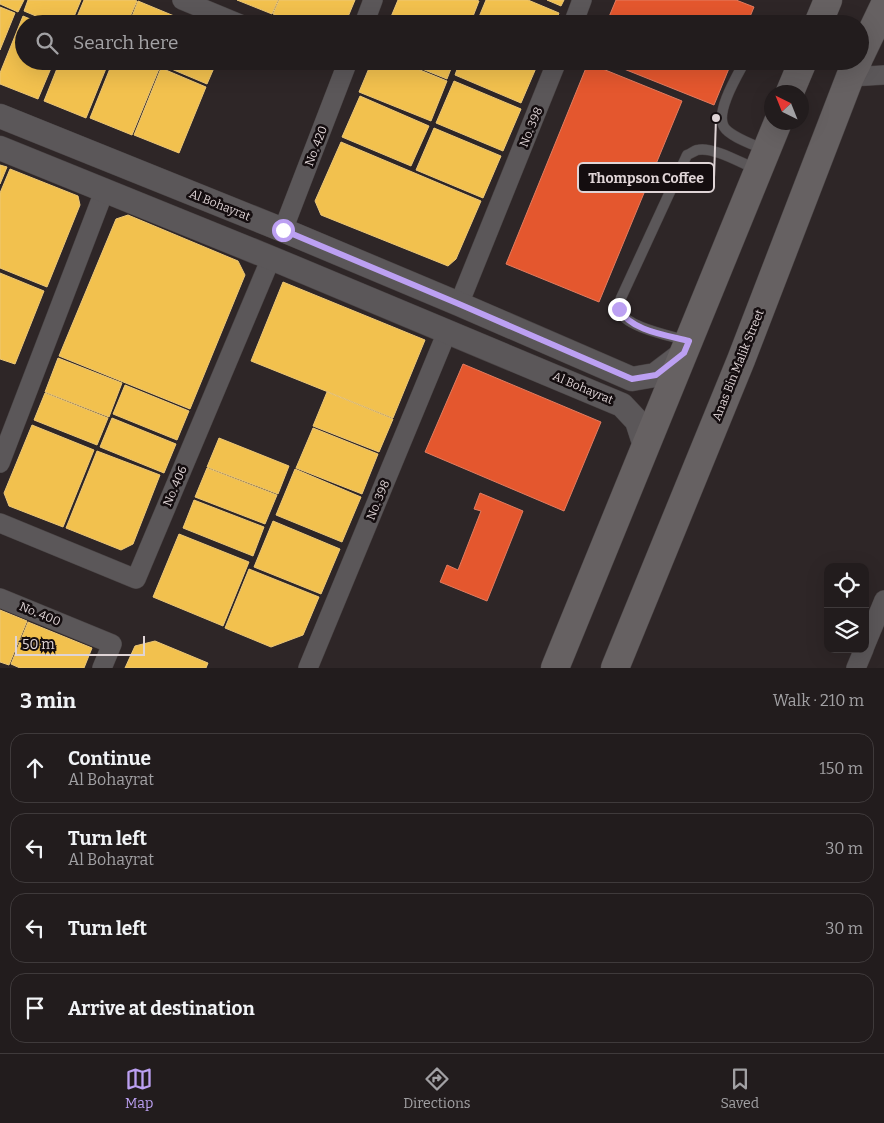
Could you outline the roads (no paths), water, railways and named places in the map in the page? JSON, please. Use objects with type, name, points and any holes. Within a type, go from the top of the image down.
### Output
[{"type":"main road","points":[[822,15],[828,0]]},
{"type":"main road","name":"Anas Bin Malik Street","points":[[869,39],[883,10]]},
{"type":"main road","points":[[793,85],[799,70]]},
{"type":"main road","name":"Anas Bin Malik Street","points":[[616,668],[745,351],[854,70]]},
{"type":"main road","points":[[555,668],[775,130]]},
{"type":"street","points":[[183,0],[219,15]]},
{"type":"street","points":[[367,15],[373,0]]},
{"type":"street","points":[[576,15],[582,0]]},
{"type":"street","points":[[869,69],[884,74]]},
{"type":"street","name":"No. 420","points":[[283,230],[340,70]]},
{"type":"street","name":"No. 398","points":[[459,304],[553,70]]},
{"type":"street","name":"Al Bohayrat","points":[[0,116],[283,230],[632,379],[656,375],[686,347]]},
{"type":"street","name":"Al Bohayrat","points":[[0,148],[105,189],[622,405],[637,421],[645,446]]},
{"type":"street","points":[[0,463],[105,189]]},
{"type":"street","name":"No. 406","points":[[0,523],[136,579],[271,258]]},
{"type":"street","name":"No. 398","points":[[308,668],[447,332]]},
{"type":"street","points":[[581,387],[597,388],[606,379],[596,363]]},
{"type":"street","name":"No. 400","points":[[0,598],[112,644],[102,668]]},
{"type":"street","points":[[869,638],[884,600]]},
{"type":"street","points":[[856,668],[863,653]]},
{"type":"lane","points":[[740,70],[722,107],[722,120],[724,128],[763,160]]},
{"type":"lane","points":[[686,347],[624,318],[619,309],[621,298],[687,155],[697,150],[705,150],[763,160]]},
{"type":"place","name":"Thompson Coffee","points":[[716,118]]}]
